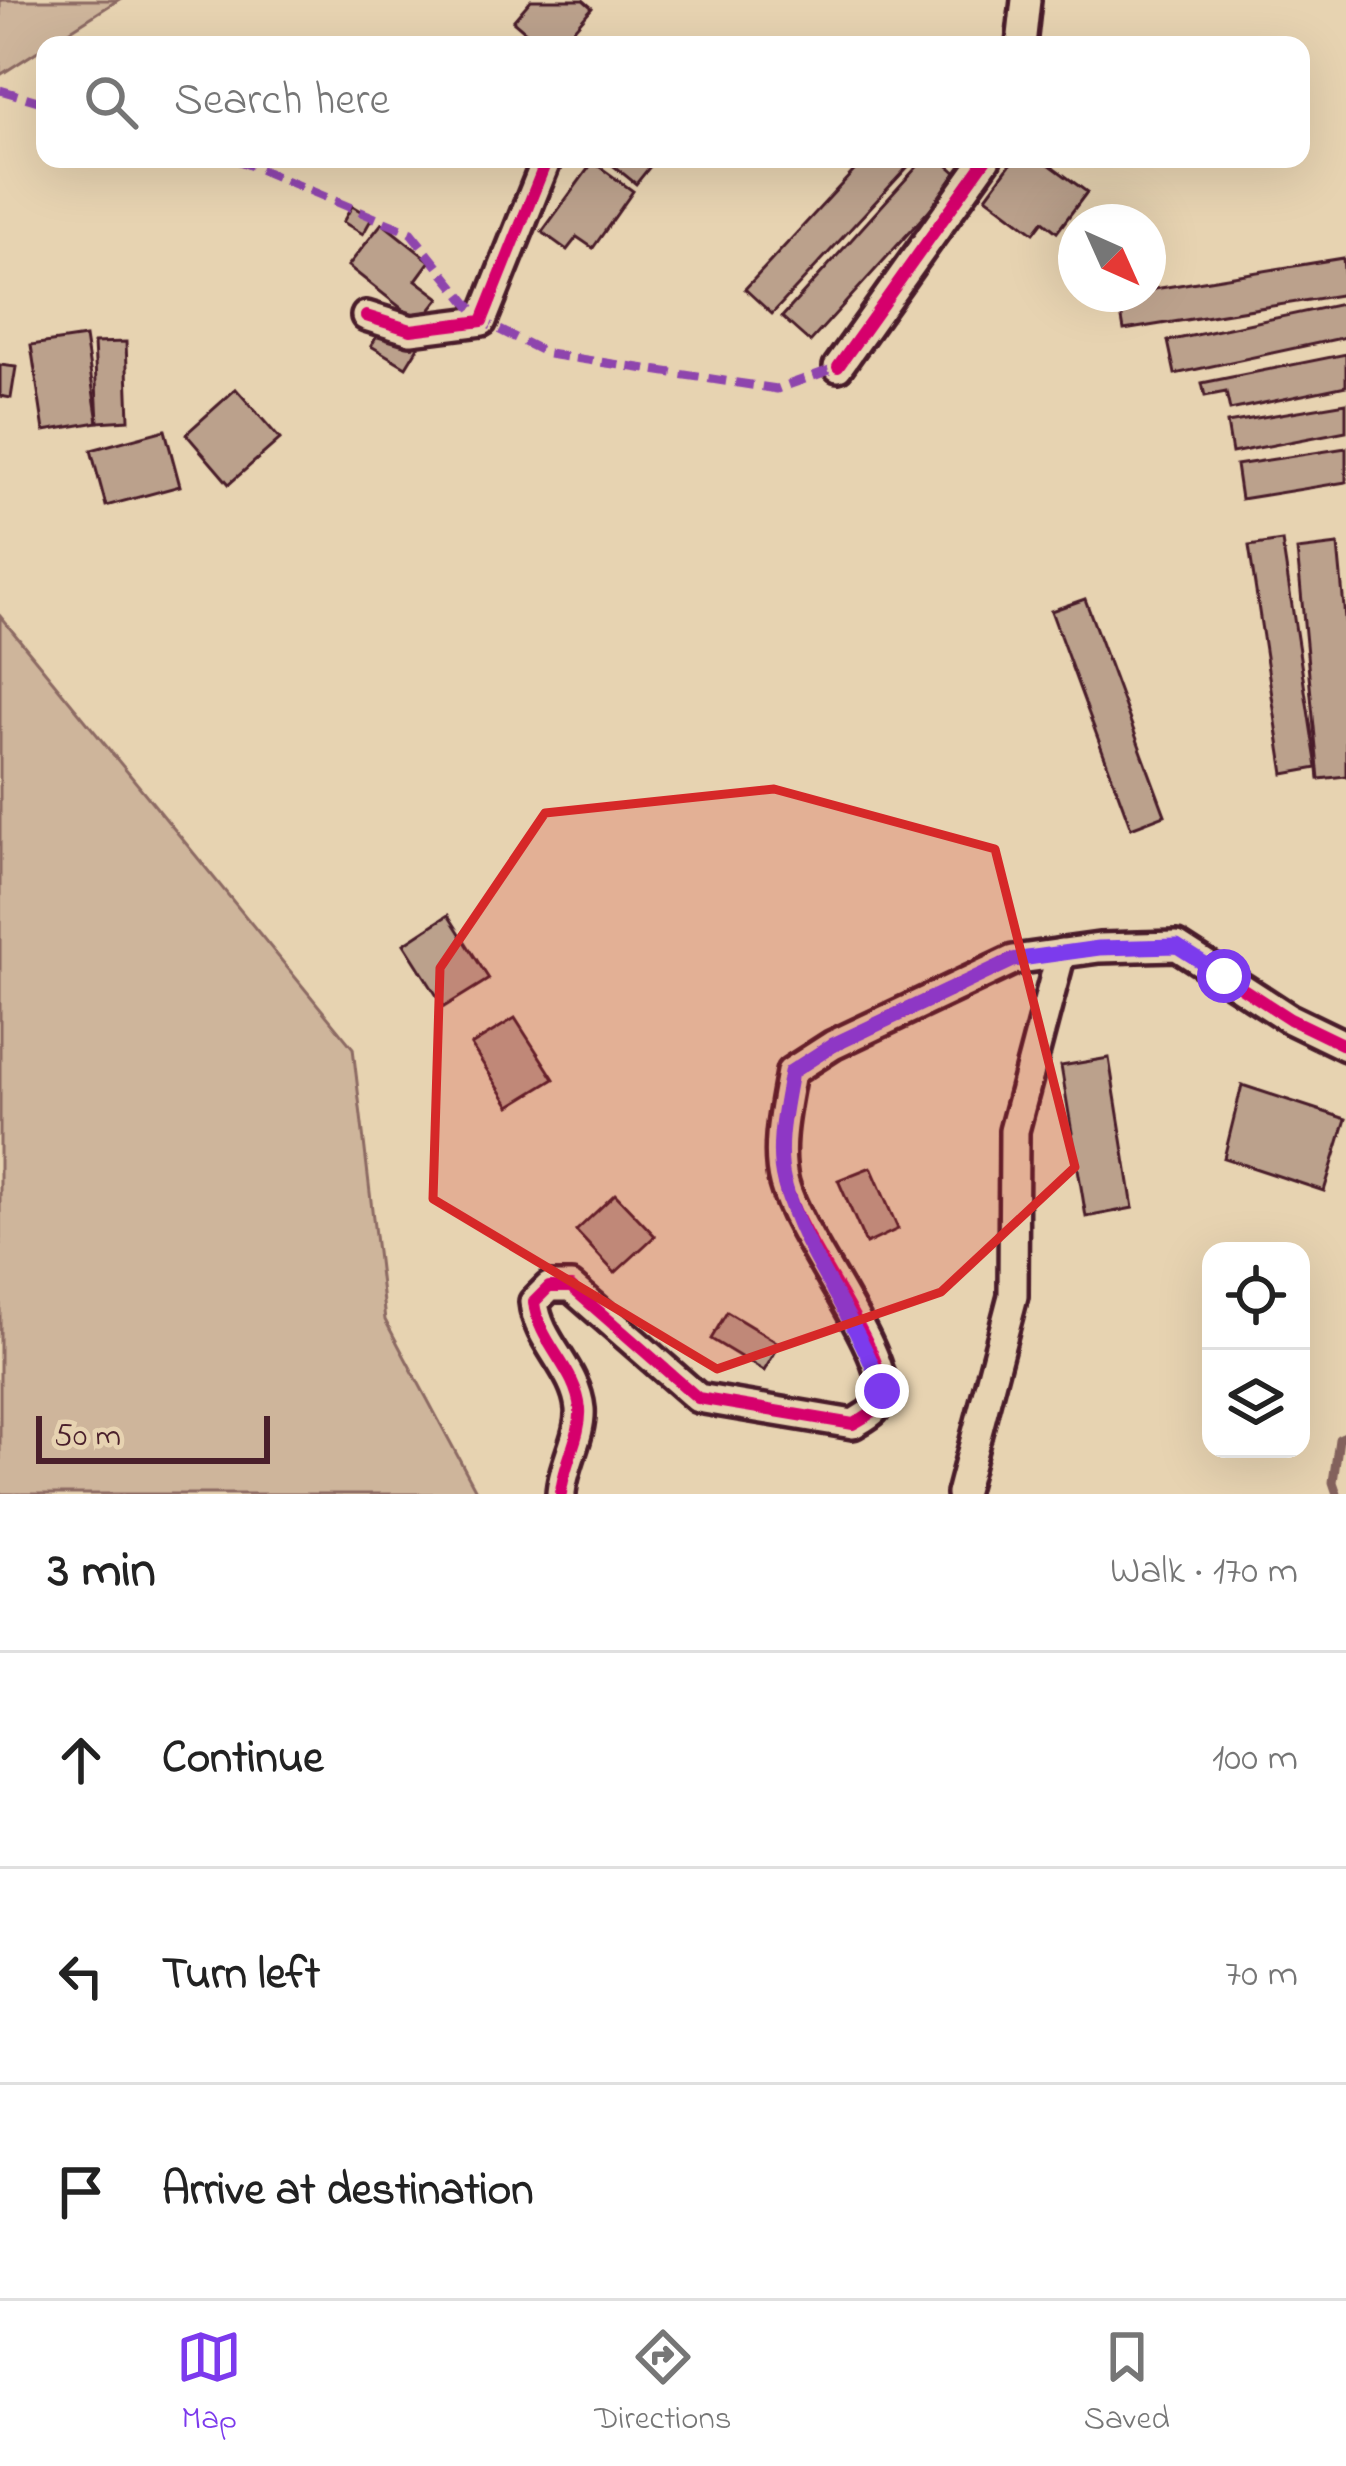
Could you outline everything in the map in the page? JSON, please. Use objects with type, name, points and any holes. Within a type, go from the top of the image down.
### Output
[{"type":"street","points":[[1022,36],[1026,0]]},
{"type":"street","points":[[366,316],[411,330],[482,321],[543,168]]},
{"type":"street","points":[[838,367],[980,168]]},
{"type":"street","points":[[560,1494],[581,1413],[574,1385],[536,1324],[534,1302],[549,1287],[571,1287],[698,1398],[874,1412],[882,1391],[868,1348],[827,1278],[783,1181],[782,1126],[791,1072],[833,1045],[1013,960],[1177,946],[1290,1018],[1346,1046]]},
{"type":"street","points":[[961,1494],[1012,1296],[1014,1131],[1061,953]]},
{"type":"highlighted area","points":[[774,789],[995,849],[1075,1167],[941,1292],[717,1369],[433,1199],[440,968],[545,813]]},
{"type":"shaded area","points":[[0,0],[118,0],[61,36],[36,36],[36,52],[0,75]]},
{"type":"shaded area","points":[[0,616],[353,1048],[385,1320],[478,1494],[0,1494]]},
{"type":"building","points":[[531,0],[583,0],[592,8],[568,36],[530,36],[513,21]]},
{"type":"building","points":[[589,168],[601,168],[633,191],[593,248],[577,237],[567,250],[542,232]]},
{"type":"building","points":[[616,168],[649,168],[636,184]]},
{"type":"building","points":[[857,168],[907,168],[772,314],[745,289]]},
{"type":"building","points":[[916,168],[951,168],[960,176],[810,342],[782,317]]},
{"type":"building","points":[[1007,168],[1054,168],[1087,192],[1078,204],[1058,204],[1057,232],[1043,221],[1034,233],[986,197]]},
{"type":"building","points":[[352,206],[372,218],[363,234],[343,222]]},
{"type":"building","points":[[382,223],[430,261],[416,280],[440,298],[420,323],[348,266]]},
{"type":"building","points":[[1343,258],[1346,294],[1124,330],[1121,312],[1166,312],[1166,287]]},
{"type":"building","points":[[1346,303],[1346,337],[1175,374],[1168,341]]},
{"type":"building","points":[[385,323],[420,344],[406,367],[371,346]]},
{"type":"building","points":[[85,337],[98,422],[44,431],[31,345]]},
{"type":"building","points":[[126,342],[129,420],[98,422],[94,343]]},
{"type":"building","points":[[1346,354],[1346,386],[1230,410],[1226,392],[1205,396],[1202,383]]},
{"type":"building","points":[[0,365],[16,367],[11,398],[0,396]]},
{"type":"building","points":[[236,389],[280,439],[229,484],[186,434]]},
{"type":"building","points":[[1346,403],[1346,431],[1232,453],[1227,423]]},
{"type":"building","points":[[165,430],[180,486],[106,506],[91,450]]},
{"type":"building","points":[[1346,448],[1346,482],[1241,499],[1236,465]]},
{"type":"building","points":[[1282,541],[1317,768],[1284,774],[1249,546]]},
{"type":"building","points":[[1338,545],[1346,629],[1346,776],[1319,779],[1297,550]]},
{"type":"building","points":[[1085,599],[1165,815],[1131,828],[1051,611]]},
{"type":"building","points":[[448,915],[489,979],[444,1007],[404,944]]},
{"type":"building","points":[[515,1018],[554,1079],[510,1106],[471,1045]]},
{"type":"building","points":[[1109,1058],[1133,1208],[1086,1217],[1061,1066]]},
{"type":"building","points":[[1242,1085],[1346,1119],[1324,1191],[1224,1158]]},
{"type":"building","points":[[871,1167],[898,1229],[866,1244],[838,1180]]},
{"type":"building","points":[[615,1194],[655,1236],[615,1273],[576,1231]]},
{"type":"building","points":[[727,1312],[780,1344],[764,1371],[711,1339]]},
{"type":"waterway","points":[[1337,1494],[1333,1482],[1339,1439],[1346,1436]]},
{"type":"marked path","points":[[0,90],[36,100]]},
{"type":"marked path","points":[[256,168],[411,233],[482,321],[548,354],[777,389],[838,367]]},
{"type":"cycle path","points":[[366,316],[411,330],[482,321],[543,168]]},
{"type":"cycle path","points":[[838,367],[980,168]]},
{"type":"cycle path","points":[[561,1494],[580,1409],[572,1381],[537,1317],[534,1302],[549,1287],[571,1287],[698,1398],[853,1424],[879,1403],[879,1372],[870,1347],[806,1233],[781,1170],[791,1072],[833,1045],[1013,960],[1099,948],[1177,946],[1290,1019],[1346,1046]]},
{"type":"route","points":[[882,1391],[868,1348],[827,1278],[783,1181],[782,1126],[791,1072],[833,1045],[1013,960],[1099,948],[1177,946],[1224,976]]}]
